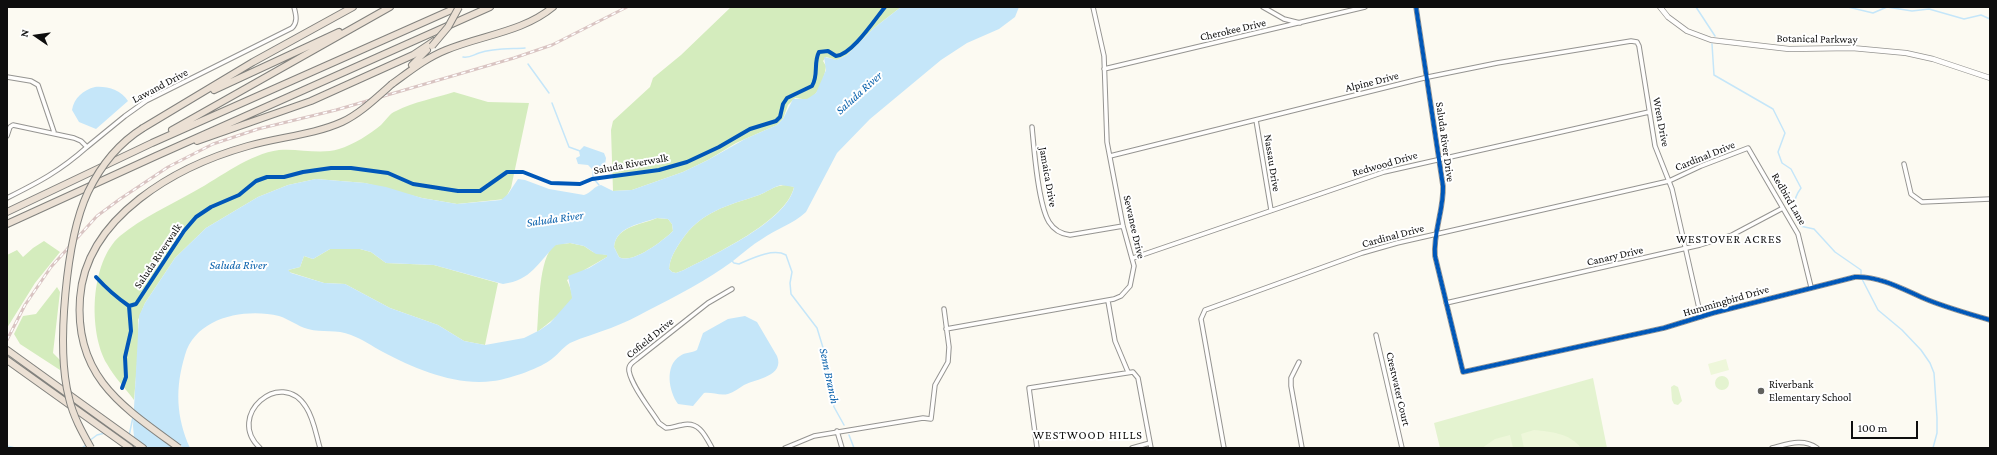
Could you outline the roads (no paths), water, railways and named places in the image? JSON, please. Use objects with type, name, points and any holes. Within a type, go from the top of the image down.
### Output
[{"type":"highway","points":[[91,448],[76,419],[65,380],[64,319],[72,248],[81,210],[95,178],[117,149],[143,128],[253,62],[353,7]]},
{"type":"highway","points":[[152,143],[390,7]]},
{"type":"highway","points":[[179,448],[119,403],[101,382],[87,354],[80,324],[80,295],[88,262],[99,242],[114,222],[132,206],[182,172],[228,152],[326,128],[343,122],[358,112],[411,68],[443,34],[458,7]]},
{"type":"highway","points":[[9,211],[152,143],[458,7]]},
{"type":"highway","points":[[7,224],[490,7]]},
{"type":"highway","points":[[411,68],[448,49],[524,25],[554,7]]},
{"type":"highway","points":[[190,101],[378,14]]},
{"type":"highway","points":[[156,156],[311,101],[414,55],[443,34]]},
{"type":"highway","points":[[7,350],[142,448]]},
{"type":"highway","points":[[9,361],[130,448]]},
{"type":"street","name":"Lawand Drive","points":[[7,198],[48,178],[64,167],[125,116],[146,102],[292,28],[295,25],[296,19],[294,7]]},
{"type":"street","name":"Sewanee Drive","points":[[946,329],[1108,301],[1121,296],[1130,286],[1134,272],[1133,258],[1123,226],[1105,128],[1102,41],[1093,7]]},
{"type":"street","points":[[1264,7],[1284,19],[1301,23]]},
{"type":"street","name":"Cherokee Drive","points":[[1104,69],[1365,7]]},
{"type":"street","name":"Saluda River Drive","points":[[1416,7],[1428,77],[1443,198],[1435,234],[1435,256],[1463,372]]},
{"type":"street","name":"Botanical Parkway","points":[[1661,8],[1672,20],[1687,31],[1711,40],[1789,49],[1852,48],[1906,53],[1933,59],[1990,79]]},
{"type":"street","name":"Alpine Drive","points":[[1110,156],[1428,77],[1497,63],[1631,41],[1636,42],[1639,46]]},
{"type":"street","name":"Wren Drive","points":[[1639,46],[1655,146],[1669,181],[1687,248],[1701,317]]},
{"type":"street","points":[[7,77],[31,81],[38,85],[54,132]]},
{"type":"street","name":"Redwood Drive","points":[[1133,258],[1384,172],[1649,112]]},
{"type":"street","name":"Nassau Drive","points":[[1256,120],[1271,210]]},
{"type":"street","points":[[7,136],[10,127],[14,125],[54,132],[81,141],[87,147]]},
{"type":"street","name":"Jamaica Drive","points":[[1032,127],[1038,176],[1046,214],[1052,226],[1061,233],[1070,235],[1123,226]]},
{"type":"street","name":"Cardinal Drive","points":[[1224,448],[1201,319],[1205,310],[1362,253],[1435,234],[1669,181],[1701,166],[1748,148]]},
{"type":"street","name":"Redbird Lane","points":[[1748,148],[1798,234],[1811,287]]},
{"type":"street","points":[[1904,164],[1911,194],[1922,202],[1990,199]]},
{"type":"street","name":"Canary Drive","points":[[1446,304],[1687,248],[1732,235],[1783,208]]},
{"type":"street","name":"Hummingbird Drive","points":[[1463,372],[1664,328],[1855,276],[1886,281],[1934,302],[1990,320]]},
{"type":"street","name":"Cofield Drive","points":[[712,448],[706,436],[698,427],[691,424],[666,428],[659,423],[633,382],[629,371],[630,366],[637,359],[708,303],[732,289]]},
{"type":"street","points":[[1108,301],[1115,341],[1128,372]]},
{"type":"street","points":[[785,448],[814,436],[837,431],[850,431],[930,419],[935,385],[948,362],[949,347],[944,309]]},
{"type":"street","name":"Crestwater Court","points":[[1376,335],[1402,448]]},
{"type":"street","points":[[1299,362],[1291,378],[1291,386],[1302,448]]},
{"type":"street","points":[[1037,448],[1029,388],[1128,372],[1133,372],[1138,378],[1151,448]]},
{"type":"street","points":[[260,448],[250,433],[250,415],[262,398],[276,392],[294,396],[304,403],[309,413],[320,448]]},
{"type":"street","points":[[837,431],[842,448]]},
{"type":"street","points":[[1772,448],[1796,442],[1810,444],[1817,448]]},
{"type":"street","points":[[1132,448],[1150,443]]},
{"type":"water","name":"Saluda River","points":[[901,7],[1019,7],[1015,17],[999,29],[967,43],[941,60],[870,119],[837,153],[806,212],[801,216],[758,241],[733,261],[692,288],[625,322],[570,343],[544,364],[522,374],[506,379],[479,382],[450,379],[408,364],[359,338],[346,333],[308,329],[279,316],[252,313],[237,315],[223,318],[200,332],[191,342],[185,355],[178,391],[178,402],[182,425],[190,448],[135,448],[133,426],[139,316],[145,303],[175,258],[206,228],[258,197],[288,185],[316,179],[365,183],[386,187],[422,198],[457,204],[501,200],[508,194],[518,179],[549,189],[584,195],[601,185],[613,191],[632,190],[683,172],[745,139],[777,125],[783,119],[793,99],[807,99],[816,93],[826,70],[824,57],[837,60],[847,55],[874,28]],"holes":[[[781,185],[794,187],[789,200],[764,224],[748,236],[684,270],[676,273],[669,269],[672,258],[681,241],[689,231],[706,216],[726,206],[759,195]],[[657,218],[668,219],[672,224],[673,231],[663,240],[639,255],[625,259],[619,257],[614,247],[619,234],[637,224]],[[570,243],[584,246],[596,254],[607,255],[607,257],[589,268],[568,276],[572,298],[550,323],[524,338],[485,345],[464,341],[438,325],[390,308],[345,284],[324,283],[291,273],[288,270],[300,267],[304,256],[313,259],[330,249],[360,249],[371,252],[386,263],[434,265],[503,284],[513,282],[528,275],[556,245]]]},
{"type":"water","points":[[95,87],[104,87],[118,91],[128,101],[96,129],[79,122],[72,110],[77,98],[80,95]]},
{"type":"water","points":[[584,146],[604,153],[606,158],[605,165],[593,170],[588,165],[578,164],[576,158],[580,156],[579,151]]},
{"type":"water","points":[[745,316],[757,322],[777,356],[777,368],[768,376],[744,385],[728,394],[722,395],[704,393],[693,406],[678,404],[670,386],[670,372],[675,360],[686,353],[697,350],[703,333],[728,319]]},
{"type":"waterway","points":[[1696,7],[1715,36]]},
{"type":"waterway","points":[[1848,7],[1873,13],[1887,7],[1912,11],[1929,9],[1964,19],[1981,15],[1990,19]]},
{"type":"waterway","points":[[1712,44],[1714,75],[1773,109],[1785,133],[1778,152],[1782,163],[1791,169],[1801,188],[1796,197],[1794,207],[1797,221],[1800,226],[1814,229],[1835,252],[1861,270],[1861,275]]},
{"type":"waterway","points":[[463,57],[470,57],[490,50],[525,48]]},
{"type":"waterway","points":[[528,64],[549,93]]},
{"type":"waterway","points":[[552,103],[569,147],[580,151]]},
{"type":"waterway","points":[[593,170],[593,178],[599,185]]},
{"type":"waterway","name":"Senn Branch","points":[[731,260],[734,263],[739,264],[769,253],[781,253],[786,255],[792,272],[790,283],[791,294],[817,328],[828,364],[828,381],[834,407],[844,425]]},
{"type":"waterway","points":[[1862,279],[1878,310],[1902,330],[1921,350],[1930,363],[1934,373],[1937,418],[1937,433],[1933,448]]},
{"type":"waterway","points":[[129,436],[133,417]]},
{"type":"waterway","points":[[89,441],[97,435],[105,433]]},
{"type":"waterway","name":"Senn Branch","points":[[849,435],[854,448]]},
{"type":"waterway","points":[[82,448],[87,444]]},
{"type":"waterway","points":[[7,446],[15,448]]},
{"type":"railway","points":[[7,340],[25,305],[51,267],[97,216],[168,167],[213,144],[258,129],[336,110],[514,58],[552,45],[627,7]]},
{"type":"place","name":"Riverbank Elementary School","points":[[1761,391]]},
{"type":"district","name":"WESTOVER ACRES","points":[[1729,239]]},
{"type":"district","name":"WESTWOOD HILLS","points":[[1088,435]]}]
